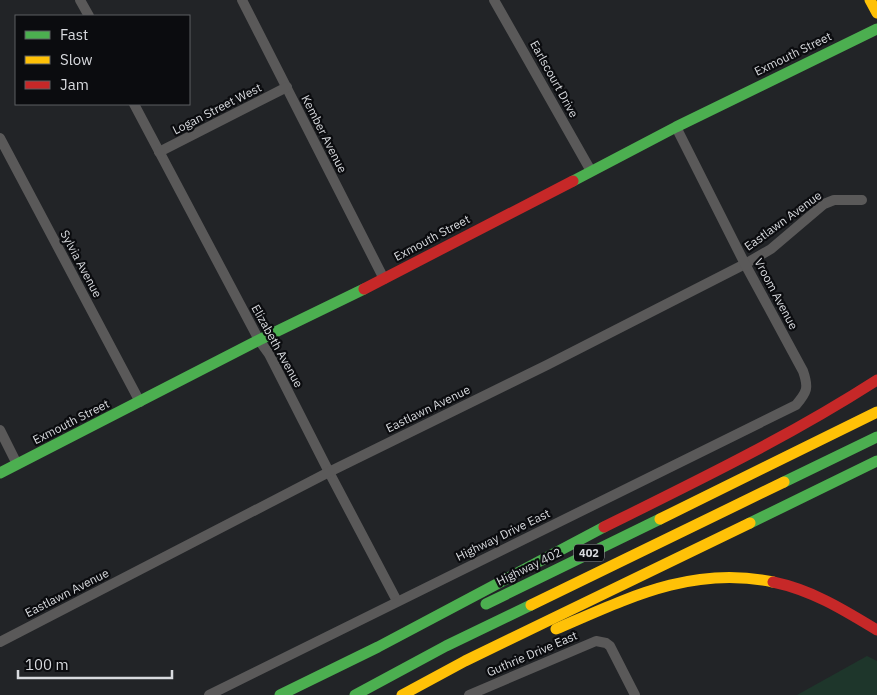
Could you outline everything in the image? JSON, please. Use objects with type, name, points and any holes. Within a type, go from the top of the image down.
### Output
[{"type":"main road","points":[[870,0],[877,13]]},
{"type":"main road","name":"Exmouth Street","points":[[0,473],[258,340],[384,279],[676,127],[877,29]]},
{"type":"main road","points":[[748,455],[840,404],[877,380]]},
{"type":"main road","points":[[280,695],[378,647],[604,527],[877,392]]},
{"type":"main road","name":"Highway 402","points":[[478,608],[877,412]]},
{"type":"main road","points":[[355,695],[446,646],[877,437]]},
{"type":"main road","name":"402","points":[[355,695],[457,649],[702,529],[877,448]]},
{"type":"main road","points":[[402,695],[465,661],[877,461]]},
{"type":"main road","points":[[402,695],[620,602],[666,585],[712,576],[755,578],[779,582],[826,600],[877,630]]},
{"type":"main road","points":[[301,695],[445,624]]},
{"type":"street","points":[[80,0],[88,15]]},
{"type":"street","name":"Kember Avenue","points":[[242,0],[384,279]]},
{"type":"street","name":"Earlscourt Drive","points":[[494,0],[591,171]]},
{"type":"street","name":"Logan Street West","points":[[159,152],[287,87]]},
{"type":"street","name":"Elizabeth Avenue","points":[[135,105],[258,340],[269,354],[397,601]]},
{"type":"street","name":"Vroom Avenue","points":[[676,127],[803,371],[807,383],[805,393]]},
{"type":"street","name":"Sylvia Avenue","points":[[0,138],[140,402]]},
{"type":"street","name":"Eastlawn Avenue","points":[[0,642],[329,472],[547,365],[746,264],[771,249],[824,204],[834,200],[862,200]]},
{"type":"street","name":"Highway Drive East","points":[[209,695],[796,405],[805,393]]},
{"type":"street","points":[[0,430],[17,464]]},
{"type":"street","name":"Guthrie Drive East","points":[[469,695],[596,641],[606,643],[614,652],[635,695]]},
{"type":"green space","points":[[867,656],[877,661],[877,695],[797,695]]},
{"type":"traffic: fast","points":[[573,181],[676,127],[877,29]]},
{"type":"traffic: fast","points":[[0,473],[259,340],[364,289]]},
{"type":"traffic: fast","points":[[784,482],[877,437]]},
{"type":"traffic: fast","points":[[750,523],[877,461]]},
{"type":"traffic: fast","points":[[486,604],[660,519]]},
{"type":"traffic: fast","points":[[280,695],[378,647],[604,527]]},
{"type":"traffic: fast","points":[[355,695],[446,646],[531,605]]},
{"type":"traffic: slow","points":[[870,0],[877,13]]},
{"type":"traffic: slow","points":[[660,519],[877,412]]},
{"type":"traffic: slow","points":[[531,605],[784,482]]},
{"type":"traffic: slow","points":[[402,695],[465,661],[750,523]]},
{"type":"traffic: slow","points":[[556,629],[635,596],[661,587],[688,581],[715,578],[744,578],[773,582]]},
{"type":"traffic: jam","points":[[364,289],[573,181]]},
{"type":"traffic: jam","points":[[604,527],[777,439],[877,380]]},
{"type":"traffic: jam","points":[[773,582],[814,595],[877,630]]}]
